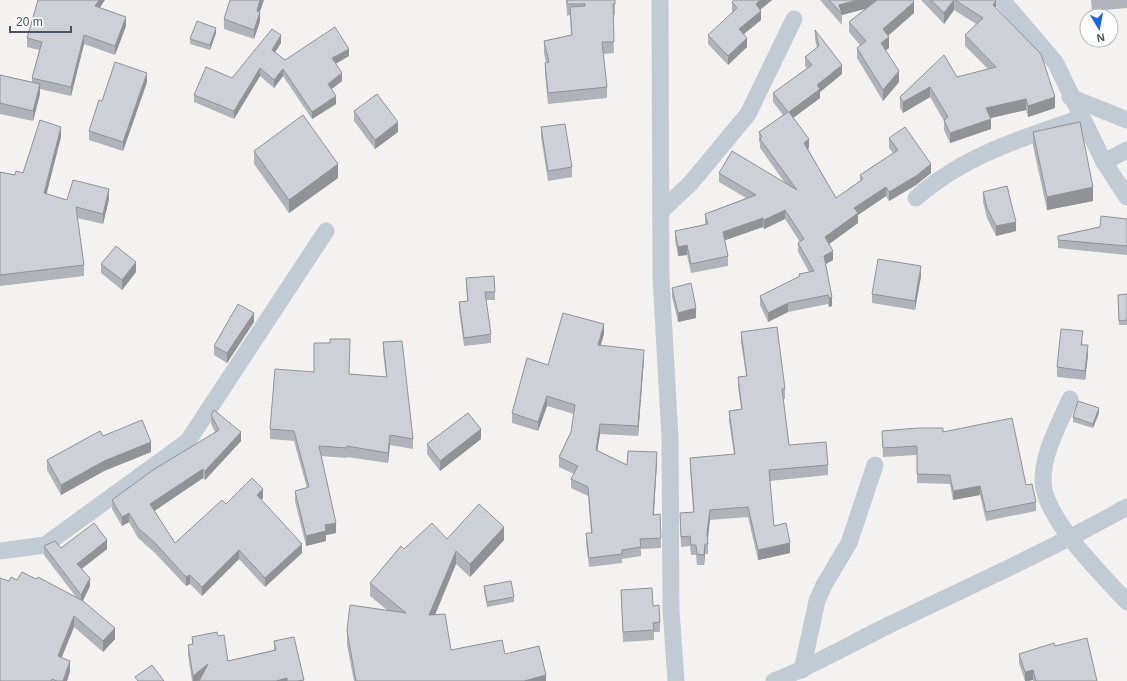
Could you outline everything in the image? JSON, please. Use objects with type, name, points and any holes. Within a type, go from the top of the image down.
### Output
[{"type":"street","points":[[660,0],[661,278],[671,507],[671,610],[676,681]]},
{"type":"street","points":[[1002,0],[1055,62],[1070,97],[1104,162],[1127,197]]},
{"type":"street","points":[[661,210],[690,184],[748,114],[794,19]]},
{"type":"street","points":[[1070,97],[1127,120]]},
{"type":"street","points":[[916,198],[936,180],[975,158],[1022,138],[1081,118]]},
{"type":"street","points":[[1104,162],[1127,150]]},
{"type":"street","points":[[0,551],[45,545],[188,441],[326,231]]},
{"type":"street","points":[[1070,399],[1048,451],[1043,480],[1044,493],[1047,503],[1071,538],[1127,602]]},
{"type":"street","points":[[802,670],[817,601],[824,585],[849,543],[875,465]]},
{"type":"street","points":[[774,681],[802,670],[877,631],[1071,538],[1127,507]]},
{"type":"building","points":[[38,0],[99,0],[95,6],[126,17],[115,46],[84,35],[71,87],[32,78],[42,42],[27,38]]},
{"type":"building","points":[[230,0],[260,0],[257,11],[260,12],[254,30],[224,19]]},
{"type":"building","points":[[567,0],[615,0],[615,4],[613,4],[614,42],[602,42],[607,87],[548,93],[545,63],[549,62],[544,41],[572,35],[570,7],[585,6],[585,4],[567,4]]},
{"type":"building","points":[[734,0],[760,0],[756,4],[761,11],[739,29],[747,38],[728,56],[708,35],[737,8],[732,2]]},
{"type":"building","points":[[829,0],[857,0],[839,5],[842,14]]},
{"type":"building","points":[[877,0],[913,0],[914,2],[883,29],[889,37],[881,43],[899,71],[883,90],[857,48],[866,41],[849,22]]},
{"type":"building","points":[[931,0],[954,0],[944,13]]},
{"type":"building","points":[[955,0],[996,0],[993,5],[1041,54],[1055,97],[1028,106],[1026,99],[986,108],[991,119],[950,133],[944,120],[948,117],[930,87],[903,102],[900,97],[944,55],[957,77],[996,67],[965,35],[983,18]]},
{"type":"building","points":[[197,21],[216,28],[210,45],[190,39]]},
{"type":"building","points":[[335,27],[349,49],[332,58],[342,73],[328,84],[336,96],[312,112],[283,69],[274,80],[260,68],[234,111],[194,95],[206,67],[232,78],[272,29],[281,35],[272,50],[285,60]]},
{"type":"building","points":[[815,30],[842,65],[817,85],[820,89],[789,112],[809,139],[804,143],[836,198],[863,179],[860,175],[898,150],[889,138],[905,127],[931,164],[916,176],[889,192],[886,187],[854,208],[858,213],[825,237],[833,251],[824,256],[832,297],[829,298],[828,295],[788,303],[768,313],[760,296],[800,276],[799,274],[814,271],[798,243],[804,239],[785,210],[764,220],[763,218],[723,232],[728,256],[691,264],[687,245],[678,247],[675,231],[708,224],[705,214],[756,195],[719,173],[732,151],[797,190],[760,139],[762,137],[759,132],[788,112],[773,93],[812,65],[805,57],[819,46]]},
{"type":"building","points":[[115,62],[147,73],[123,142],[89,131],[99,100],[102,101]]},
{"type":"building","points":[[0,75],[40,84],[33,111],[0,103]]},
{"type":"building","points":[[377,94],[398,122],[375,140],[354,111]]},
{"type":"building","points":[[303,115],[338,164],[289,200],[254,151]]},
{"type":"building","points":[[40,120],[61,127],[44,193],[67,200],[73,180],[109,189],[103,214],[76,207],[84,265],[0,275],[0,172],[15,175],[16,171],[23,173]]},
{"type":"building","points":[[1080,122],[1093,187],[1047,197],[1033,132]]},
{"type":"building","points":[[565,124],[572,167],[548,171],[541,127]]},
{"type":"building","points":[[1007,186],[1016,222],[996,226],[987,208],[983,192]]},
{"type":"building","points":[[1101,216],[1127,219],[1127,246],[1058,240],[1058,236],[1100,227]]},
{"type":"building","points":[[116,246],[136,262],[122,280],[101,264]]},
{"type":"building","points":[[878,259],[921,266],[915,301],[872,294]]},
{"type":"building","points":[[494,276],[495,292],[485,292],[491,334],[464,338],[459,302],[468,301],[466,278]]},
{"type":"building","points":[[691,283],[696,308],[678,313],[672,288]]},
{"type":"building","points":[[1127,294],[1127,320],[1119,321],[1118,295]]},
{"type":"building","points":[[238,304],[254,313],[227,353],[214,346]]},
{"type":"building","points":[[563,313],[604,324],[598,345],[644,350],[638,426],[600,424],[596,450],[627,465],[628,451],[657,452],[653,515],[660,514],[661,538],[640,539],[641,547],[622,550],[622,554],[589,558],[586,533],[592,533],[588,487],[571,479],[578,466],[559,457],[571,432],[575,405],[547,396],[538,422],[512,413],[527,358],[548,365]]},
{"type":"building","points":[[777,327],[785,389],[782,389],[789,445],[826,442],[828,465],[769,470],[774,526],[786,523],[790,543],[758,550],[748,507],[710,510],[707,533],[708,544],[705,544],[704,555],[697,554],[696,545],[691,545],[690,536],[681,537],[680,513],[694,512],[690,458],[735,454],[729,411],[742,409],[738,377],[747,376],[741,332]]},
{"type":"building","points":[[1061,329],[1083,331],[1081,345],[1088,345],[1085,371],[1057,367]]},
{"type":"building","points":[[330,339],[350,339],[349,374],[387,377],[383,342],[402,341],[413,439],[390,435],[388,453],[347,446],[347,448],[319,446],[336,523],[325,525],[326,531],[306,536],[295,491],[309,487],[294,431],[270,429],[275,369],[314,372],[314,343],[330,343]]},
{"type":"building","points":[[1078,401],[1099,408],[1093,424],[1073,417]]},
{"type":"building","points":[[214,410],[241,432],[205,471],[203,469],[150,504],[175,543],[222,500],[226,504],[252,478],[263,489],[257,495],[302,544],[265,578],[239,550],[202,587],[190,575],[186,577],[155,543],[138,528],[129,513],[122,517],[112,500],[153,470],[219,430],[211,415]]},
{"type":"building","points":[[468,413],[481,429],[440,461],[427,444]]},
{"type":"building","points":[[1012,418],[1026,485],[1032,484],[1036,502],[986,512],[980,486],[953,491],[950,475],[917,474],[917,446],[883,448],[882,431],[918,428],[943,428],[943,432]]},
{"type":"building","points":[[142,420],[151,442],[104,461],[61,485],[47,460],[100,431],[103,436]]},
{"type":"building","points":[[479,504],[504,527],[470,564],[456,551],[429,615],[445,614],[451,650],[502,640],[505,654],[539,646],[546,675],[524,681],[356,681],[347,631],[350,605],[406,613],[370,583],[401,546],[404,549],[432,523],[447,539]]},
{"type":"building","points":[[94,523],[107,540],[77,564],[90,578],[81,595],[44,546],[55,541],[61,548]]},
{"type":"building","points":[[22,572],[36,579],[38,577],[83,601],[115,628],[103,641],[74,616],[58,656],[70,661],[63,681],[52,679],[51,681],[0,681],[0,578],[9,581],[11,577],[17,580]]},
{"type":"building","points":[[511,581],[514,597],[487,602],[484,586]]},
{"type":"building","points":[[652,588],[653,606],[659,605],[660,622],[653,623],[654,630],[623,632],[621,590]]},
{"type":"building","points":[[217,632],[218,636],[224,635],[228,661],[276,650],[274,641],[294,637],[304,680],[287,681],[287,678],[276,681],[199,681],[208,664],[193,676],[188,645],[193,644],[192,637]]},
{"type":"building","points":[[1087,638],[1097,681],[1036,681],[1033,670],[1025,672],[1019,654],[1054,643],[1055,646]]},
{"type":"building","points":[[152,665],[164,681],[138,681],[135,677]]}]
